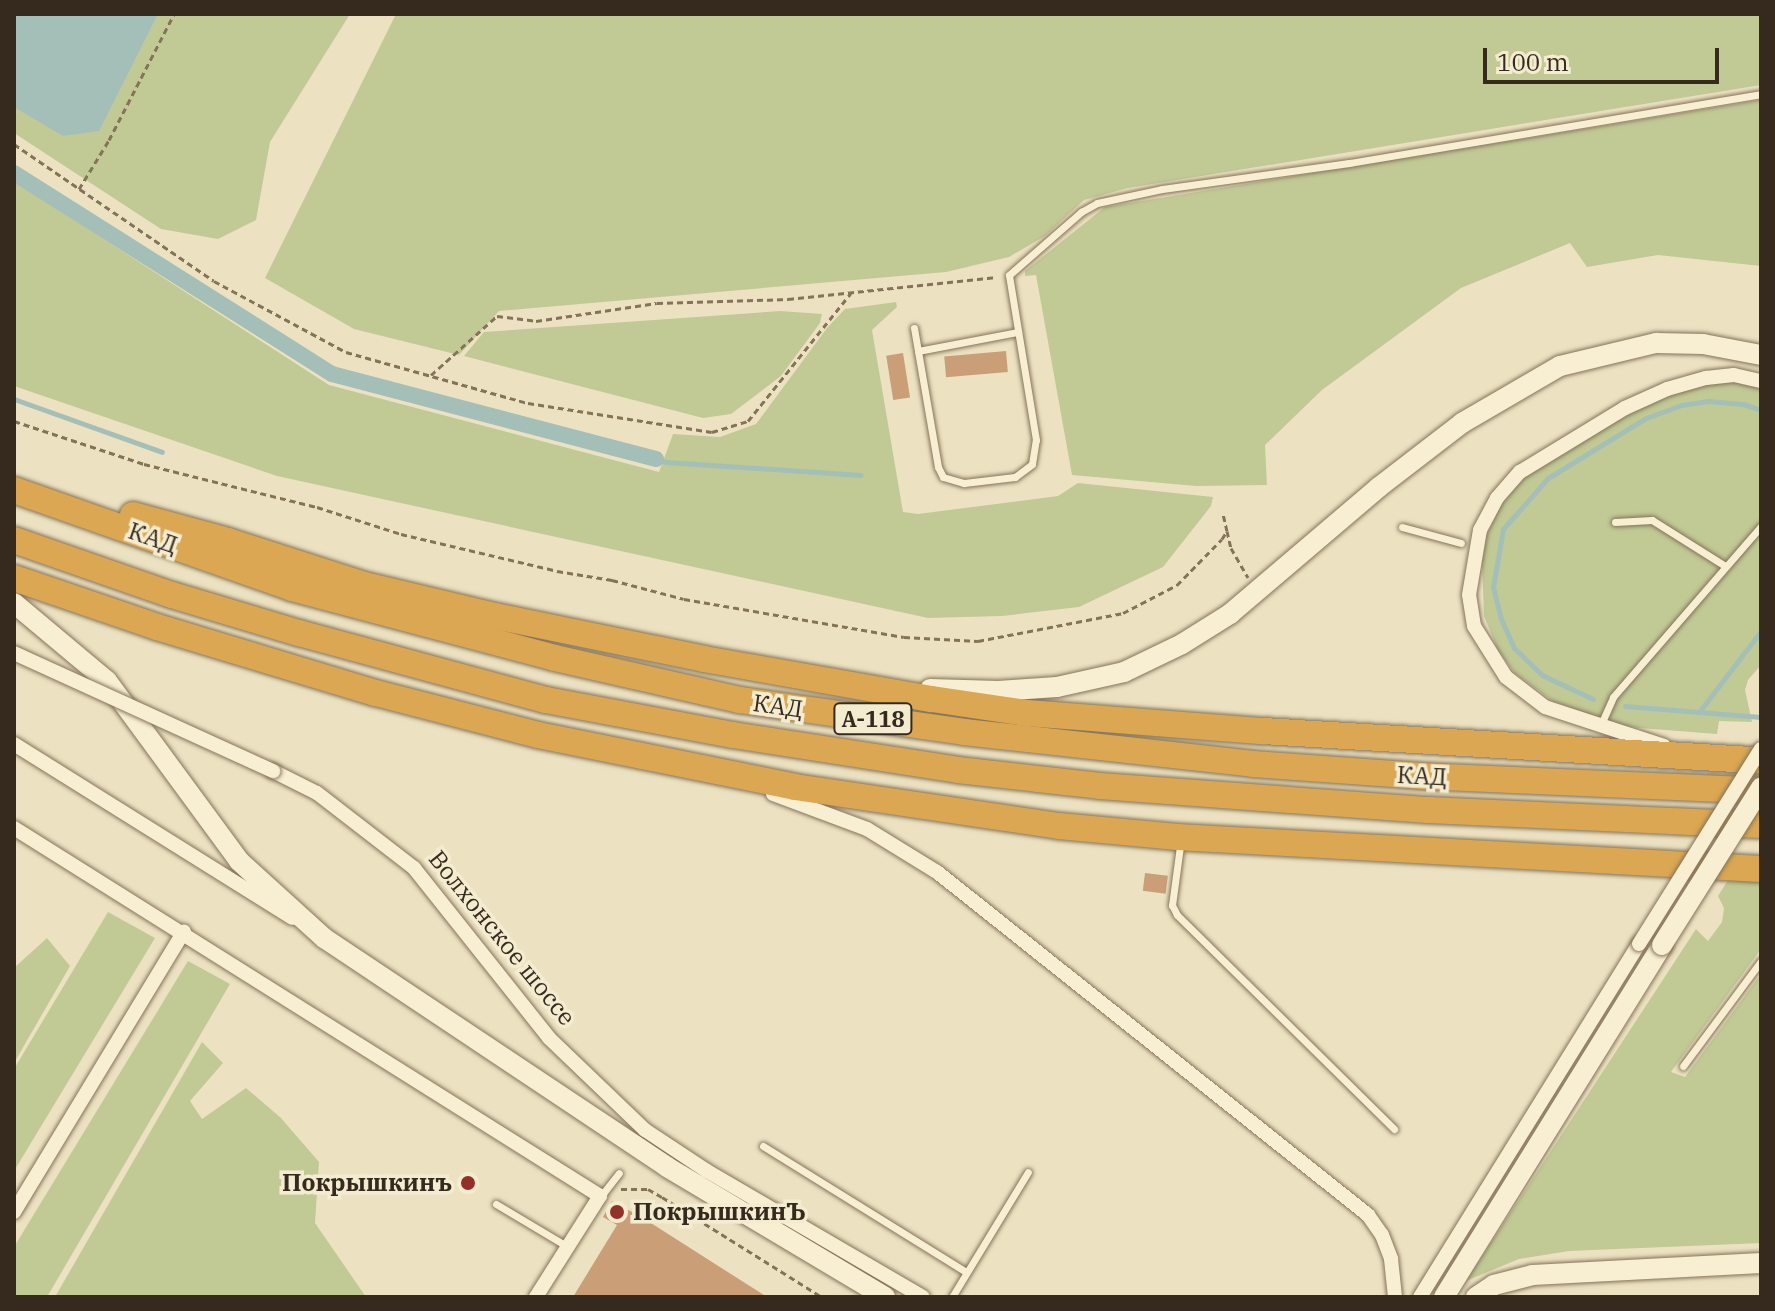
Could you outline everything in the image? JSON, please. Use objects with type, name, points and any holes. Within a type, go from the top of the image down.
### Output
[{"type":"highway","points":[[14,483],[228,541],[378,589],[609,641],[841,684],[1027,713],[1761,761]]},
{"type":"highway","name":"КАД","points":[[14,490],[292,588],[555,658],[740,700],[964,732],[1253,764],[1422,776],[1761,790]]},
{"type":"highway","name":"КАД","points":[[14,540],[172,595],[312,637],[546,700],[733,735],[958,770],[1100,786],[1428,810],[1761,825]]},
{"type":"highway","points":[[14,578],[157,627],[376,693],[538,735],[713,773],[924,807],[1177,837],[1761,869]]},
{"type":"main road","points":[[841,684],[998,691],[1057,687],[1124,672],[1182,644],[1230,614],[1379,487],[1462,423],[1560,366],[1656,343],[1703,344],[1761,355]]},
{"type":"main road","points":[[14,603],[107,681],[239,861],[324,938],[667,1167],[885,1297]]},
{"type":"main road","points":[[1444,1297],[1761,790]]},
{"type":"main road","points":[[1476,1297],[1494,1285],[1533,1275],[1761,1263]]},
{"type":"street","points":[[1707,759],[1581,722],[1545,707],[1522,691],[1488,653],[1474,626],[1469,595],[1472,561],[1480,530],[1497,498],[1520,472],[1556,448],[1625,408],[1667,389],[1706,378],[1734,375],[1761,381]]},
{"type":"street","name":"Волхонское шоссе","points":[[14,653],[317,793],[414,868],[549,1038],[645,1130],[707,1171],[923,1297]]},
{"type":"street","points":[[14,744],[324,938]]},
{"type":"street","points":[[1420,1297],[1761,749]]},
{"type":"street","points":[[713,773],[833,814],[867,829],[918,859],[985,907],[1368,1215],[1382,1235],[1391,1259],[1395,1297]]},
{"type":"street","points":[[14,828],[184,931],[600,1196],[536,1297]]},
{"type":"street","points":[[14,1212],[184,931]]},
{"type":"lane","points":[[914,328],[938,467],[943,477],[964,483],[1002,480],[1025,472],[1036,453],[1009,275],[1081,212],[1116,197],[1349,163],[1761,94]]},
{"type":"lane","points":[[918,351],[1018,332]]},
{"type":"lane","points":[[1615,522],[1652,520],[1725,566]]},
{"type":"lane","points":[[1602,722],[1613,697],[1761,526]]},
{"type":"lane","points":[[1402,527],[1461,543]]},
{"type":"lane","points":[[1180,846],[1172,905],[1177,915],[1394,1129]]},
{"type":"lane","points":[[1683,1066],[1761,961]]},
{"type":"lane","points":[[763,1146],[966,1272]]},
{"type":"lane","points":[[952,1297],[1028,1172]]},
{"type":"lane","points":[[600,1196],[619,1173]]},
{"type":"lane","points":[[496,1204],[568,1247]]},
{"type":"path","points":[[79,189],[109,140],[174,14]]},
{"type":"path","points":[[14,144],[214,281],[346,352],[528,403],[712,432],[748,421],[851,293]]},
{"type":"path","points":[[431,376],[497,316],[536,321],[657,303],[788,299],[851,293],[875,287],[1009,275]]},
{"type":"path","points":[[14,421],[144,464],[317,507],[401,534],[557,571],[612,580],[684,599],[904,637],[978,641],[1092,622],[1123,613],[1177,585],[1227,531]]},
{"type":"path","points":[[1223,513],[1241,571],[1250,580]]},
{"type":"path","points":[[629,1186],[648,1189],[662,1197],[723,1238],[822,1297]]},
{"type":"green space","points":[[71,14],[350,14],[270,142],[256,220],[218,239],[161,229],[14,133],[14,107],[19,109]]},
{"type":"green space","points":[[396,14],[1761,14],[1761,85],[1128,188],[1084,200],[1045,236],[1009,257],[946,272],[499,311],[459,355],[354,329],[265,278]]},
{"type":"green space","points":[[1761,100],[1761,266],[1658,255],[1587,267],[1570,243],[1461,288],[1322,390],[1265,445],[1267,485],[1196,486],[1072,475],[1036,275],[1025,276],[1025,271],[1105,207]]},
{"type":"green space","points":[[14,181],[329,385],[659,472],[673,434],[720,437],[756,424],[827,328],[845,309],[896,302],[897,307],[872,330],[903,512],[918,514],[1058,496],[1078,483],[1213,497],[1211,506],[1163,567],[1079,607],[1002,616],[928,618],[277,476],[14,386]]},
{"type":"green space","points":[[780,311],[822,314],[820,323],[781,376],[731,414],[703,418],[464,356],[484,332]]},
{"type":"green space","points":[[1735,381],[1761,385],[1761,665],[1748,680],[1745,690],[1752,722],[1719,721],[1717,734],[1639,728],[1623,726],[1554,702],[1515,673],[1498,650],[1484,616],[1482,560],[1485,539],[1502,501],[1527,474],[1627,412],[1688,386]]},
{"type":"green space","points":[[1733,872],[1761,874],[1761,949],[1671,1072],[1685,1077],[1761,974],[1761,1243],[1569,1251],[1519,1259],[1466,1281],[1696,929],[1708,941],[1722,922],[1724,908],[1718,896]]},
{"type":"green space","points":[[108,912],[155,938],[14,1171],[14,1069]]},
{"type":"green space","points":[[47,938],[70,966],[14,1063],[14,968]]},
{"type":"green space","points":[[188,961],[230,984],[47,1297],[14,1297],[14,1247]]},
{"type":"green space","points":[[202,1042],[223,1063],[190,1101],[202,1119],[246,1088],[281,1118],[319,1162],[315,1223],[366,1297],[55,1297]]},
{"type":"water","points":[[14,14],[158,14],[99,131],[63,136],[14,107]]},
{"type":"building","points":[[1006,351],[1008,372],[946,377],[944,356]]},
{"type":"building","points":[[903,353],[910,397],[893,400],[886,356]]},
{"type":"building","points":[[1145,873],[1168,876],[1166,894],[1143,891]]},
{"type":"building","points":[[612,1201],[767,1297],[573,1297],[617,1225],[603,1217]]},
{"type":"waterway","points":[[14,173],[332,374],[656,459]]},
{"type":"waterway","points":[[14,399],[162,452]]},
{"type":"waterway","points":[[1593,699],[1542,675],[1514,648],[1501,619],[1493,587],[1503,529],[1548,478],[1646,418],[1682,405],[1708,401],[1743,404],[1761,410]]},
{"type":"waterway","points":[[656,459],[861,475]]},
{"type":"waterway","points":[[1699,712],[1761,631]]},
{"type":"waterway","points":[[1625,706],[1761,717]]},
{"type":"place","name":"Покрышкинъ","points":[[468,1183]]},
{"type":"place","name":"ПокрышкинЪ","points":[[617,1212]]}]
